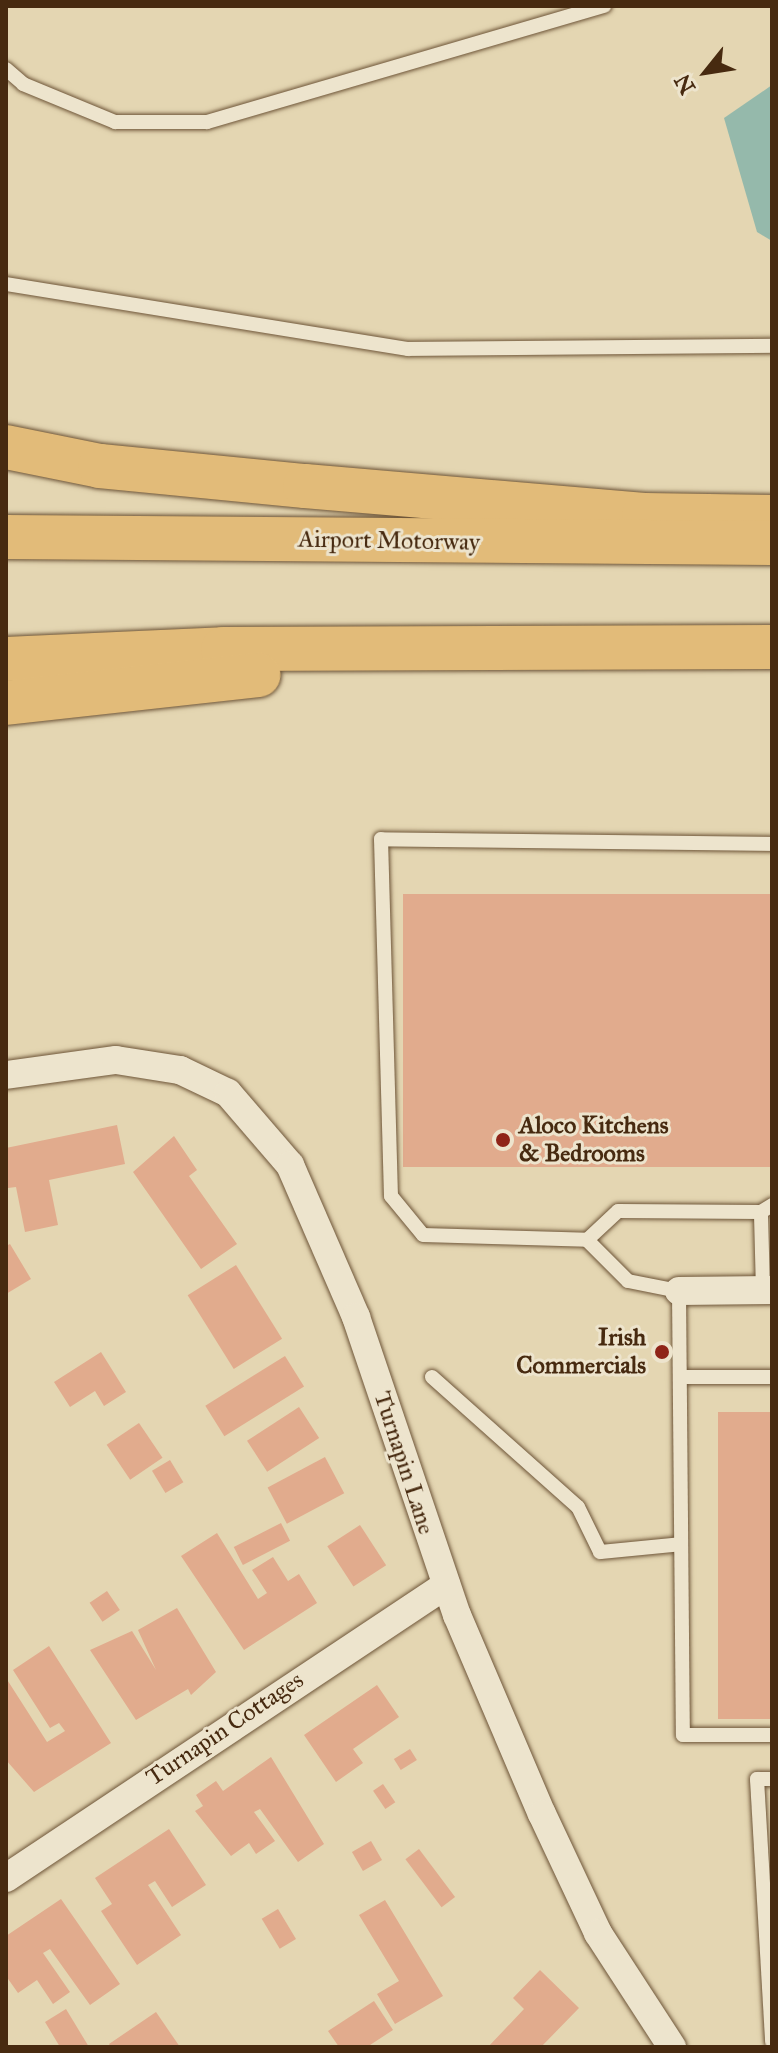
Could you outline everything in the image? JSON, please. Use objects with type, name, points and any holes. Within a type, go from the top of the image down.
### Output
[{"type":"highway","points":[[6,447],[100,466],[305,486],[644,515],[772,517]]},
{"type":"highway","points":[[6,525],[73,534]]},
{"type":"highway","name":"Airport Motorway","points":[[6,537],[73,534],[772,543]]},
{"type":"highway","points":[[6,703],[319,669],[715,647]]},
{"type":"highway","points":[[6,659],[223,649],[772,647]]},
{"type":"street","name":"Turnapin Lane","points":[[6,1075],[116,1060],[180,1070],[228,1093],[260,1125],[290,1165],[356,1317],[446,1585],[598,1933],[672,2047]]},
{"type":"street","points":[[679,1291],[767,1290]]},
{"type":"street","name":"Turnapin Cottages","points":[[6,1878],[446,1585]]},
{"type":"lane","points":[[6,69],[23,84],[115,122],[207,122],[579,10],[604,6]]},
{"type":"lane","points":[[6,284],[408,349],[772,346]]},
{"type":"lane","points":[[772,844],[381,839],[391,1196],[423,1235],[587,1240],[628,1281],[679,1291],[683,1735],[772,1735]]},
{"type":"lane","points":[[587,1240],[618,1211],[767,1208],[767,1290]]},
{"type":"lane","points":[[432,1377],[578,1507],[600,1552],[681,1544]]},
{"type":"lane","points":[[680,1377],[772,1377]]},
{"type":"lane","points":[[772,1779],[757,1779],[772,2042]]},
{"type":"shaded area","points":[[772,85],[772,241],[757,232],[724,118]]},
{"type":"building","points":[[403,894],[772,894],[772,1167],[403,1167]]},
{"type":"building","points":[[117,1125],[125,1164],[49,1180],[58,1225],[25,1232],[16,1187],[8,1188],[6,1148]]},
{"type":"building","points":[[174,1136],[197,1170],[189,1176],[237,1244],[201,1269],[133,1172]]},
{"type":"building","points":[[10,1244],[31,1279],[6,1294],[6,1246]]},
{"type":"building","points":[[236,1265],[282,1339],[234,1369],[188,1295]]},
{"type":"building","points":[[101,1352],[126,1392],[104,1406],[95,1391],[70,1407],[54,1382]]},
{"type":"building","points":[[285,1356],[304,1387],[224,1436],[205,1406]]},
{"type":"building","points":[[299,1407],[319,1438],[267,1472],[247,1441]]},
{"type":"building","points":[[718,1412],[772,1412],[772,1719],[718,1719]]},
{"type":"building","points":[[139,1423],[162,1458],[130,1480],[107,1445]]},
{"type":"building","points":[[325,1457],[344,1493],[287,1524],[268,1488]]},
{"type":"building","points":[[170,1460],[183,1482],[165,1493],[152,1471]]},
{"type":"building","points":[[281,1523],[290,1541],[243,1565],[234,1547]]},
{"type":"building","points":[[360,1525],[386,1565],[353,1586],[327,1546]]},
{"type":"building","points":[[217,1533],[258,1599],[267,1593],[252,1570],[273,1557],[288,1581],[299,1574],[317,1603],[244,1650],[181,1556]]},
{"type":"building","points":[[107,1591],[120,1610],[102,1622],[90,1603]]},
{"type":"building","points":[[177,1608],[216,1672],[191,1695],[188,1689],[136,1720],[90,1650],[132,1631],[156,1670],[138,1630]]},
{"type":"building","points":[[49,1646],[111,1743],[34,1792],[6,1760],[6,1678],[47,1742],[65,1731],[59,1723],[50,1728],[13,1670]]},
{"type":"building","points":[[377,1685],[399,1717],[353,1749],[363,1763],[336,1782],[304,1735]]},
{"type":"building","points":[[410,1749],[417,1760],[401,1770],[394,1759]]},
{"type":"building","points":[[271,1757],[324,1844],[298,1862],[260,1809],[254,1812],[275,1841],[256,1854],[249,1843],[231,1856],[195,1811],[203,1806],[196,1795],[216,1781],[223,1791]]},
{"type":"building","points":[[383,1784],[395,1802],[385,1809],[373,1791]]},
{"type":"building","points":[[169,1829],[206,1885],[172,1907],[155,1881],[148,1885],[181,1935],[137,1965],[101,1911],[112,1904],[95,1878]]},
{"type":"building","points":[[371,1841],[382,1860],[363,1871],[352,1852]]},
{"type":"building","points":[[419,1849],[455,1897],[442,1907],[405,1859]]},
{"type":"building","points":[[61,1899],[120,1984],[90,2005],[50,1949],[43,1953],[70,1992],[53,2004],[37,1980],[18,1993],[6,1976],[6,1936]]},
{"type":"building","points":[[385,1900],[443,1996],[395,2024],[377,1994],[399,1981],[359,1915]]},
{"type":"building","points":[[278,1909],[296,1939],[280,1949],[262,1919]]},
{"type":"building","points":[[540,1970],[579,2008],[541,2047],[488,2047],[524,2009],[513,1998]]},
{"type":"building","points":[[374,2001],[393,2030],[367,2047],[339,2047],[328,2031]]},
{"type":"building","points":[[66,2009],[89,2047],[60,2047],[45,2022]]},
{"type":"building","points":[[156,2012],[180,2047],[111,2047],[109,2044]]},
{"type":"place","name":"Aloco Kitchens & Bedrooms","points":[[503,1140]]},
{"type":"place","name":"Irish Commercials","points":[[662,1352]]}]
